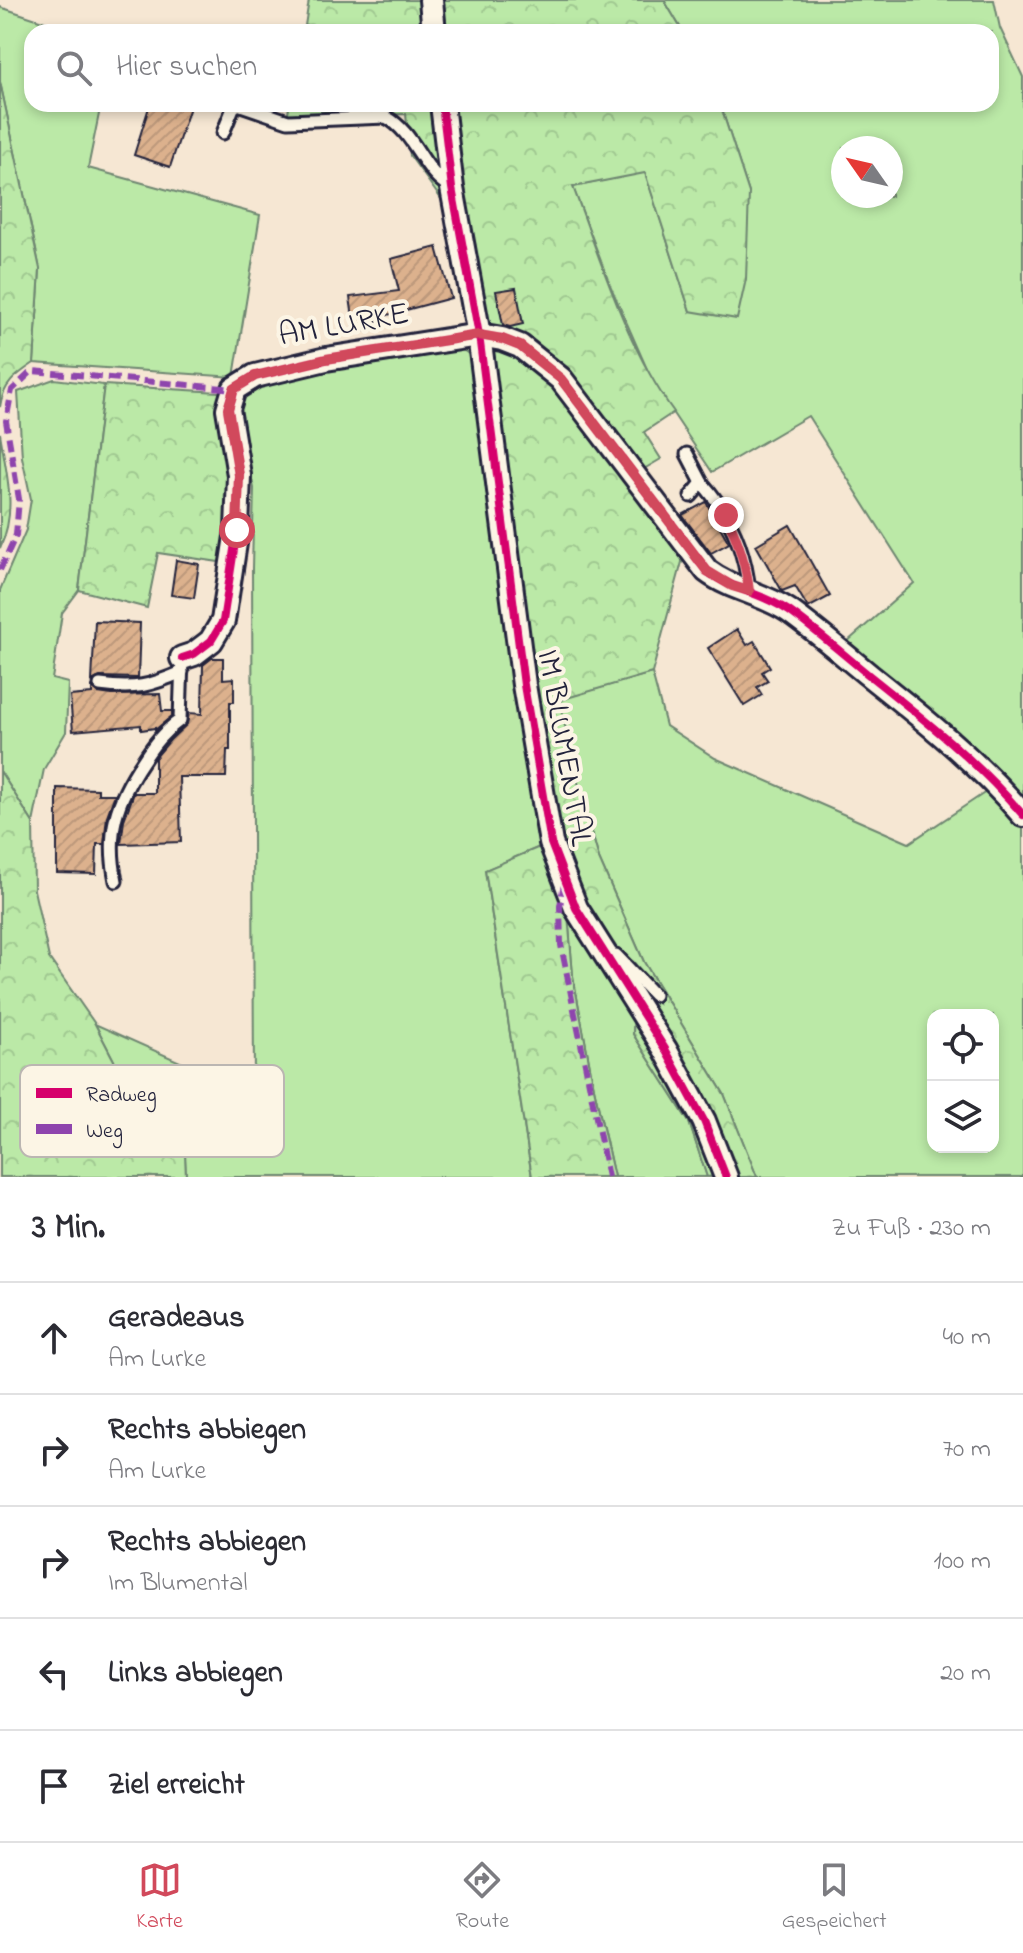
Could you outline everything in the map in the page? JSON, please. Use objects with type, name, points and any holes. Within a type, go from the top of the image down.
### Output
[{"type":"street","points":[[431,0],[433,24]]},
{"type":"street","name":"IM BLUMENTAL","points":[[443,112],[452,188],[479,335],[524,685],[551,843],[576,908],[665,1049],[704,1121],[726,1177]]},
{"type":"street","points":[[479,335],[520,346],[561,379],[707,571],[732,586],[787,610],[926,721],[996,783],[1023,815]]},
{"type":"street","name":"AM LURKE","points":[[182,665],[211,641],[223,621],[237,530],[239,475],[228,409],[234,389],[255,376],[326,359],[479,335]]},
{"type":"lane","points":[[223,133],[231,112]]},
{"type":"lane","points":[[262,112],[288,121],[386,117],[396,122],[407,135],[433,175],[452,188]]},
{"type":"lane","points":[[687,454],[702,483],[718,501],[738,540],[749,591]]},
{"type":"lane","points":[[691,496],[702,483]]},
{"type":"lane","points":[[100,685],[144,687],[182,665]]},
{"type":"lane","points":[[116,881],[113,829],[116,809],[130,781],[162,733],[180,720],[182,665]]},
{"type":"lane","points":[[607,956],[613,952],[654,995]]},
{"type":"green space","points":[[309,0],[664,0],[678,24],[305,24]]},
{"type":"green space","points":[[664,0],[994,0],[1000,28],[1023,77],[1023,808],[839,649],[914,583],[808,416],[712,472],[654,385],[610,285],[573,187],[645,172],[690,311],[749,193],[723,112],[999,112],[999,24],[678,24]]},
{"type":"green space","points":[[0,7],[52,24],[24,24],[24,112],[99,112],[88,168],[260,215],[234,377],[34,363],[40,269],[0,82]]},
{"type":"green space","points":[[0,82],[40,269],[34,363],[11,381],[0,407]]},
{"type":"green space","points":[[288,112],[723,112],[749,193],[746,279],[737,319],[690,311],[645,173],[573,187],[629,332],[657,387],[674,412],[644,432],[661,459],[637,473],[514,332],[493,326],[486,319],[444,203],[410,156],[406,114],[287,116]]},
{"type":"green space","points":[[460,348],[470,355],[547,844],[485,870],[532,1177],[186,1177],[185,1157],[284,1157],[284,1065],[254,1065],[254,488],[238,422],[240,401],[249,389],[268,379]]},
{"type":"green space","points":[[502,348],[534,362],[685,551],[652,673],[560,700],[571,757],[599,859],[644,962],[724,1094],[757,1177],[734,1177],[616,960],[658,1003],[656,992],[596,929],[561,854],[547,785],[488,352]]},
{"type":"green space","points":[[54,379],[104,385],[79,590],[62,613],[52,679],[68,683],[66,732],[44,769],[33,823],[0,771],[0,590],[26,530],[31,499],[22,457],[18,392]]},
{"type":"green space","points":[[104,385],[219,392],[231,529],[226,563],[158,553],[147,608],[79,590]]},
{"type":"green space","points":[[0,433],[9,505],[0,548]]},
{"type":"green space","points":[[652,673],[666,726],[715,758],[909,843],[995,786],[1023,820],[1023,1177],[757,1177],[724,1094],[644,962],[599,859],[571,757],[560,699]]},
{"type":"green space","points":[[0,771],[33,823],[34,890],[49,958],[95,1024],[116,1065],[20,1065],[20,1157],[185,1157],[186,1177],[0,1177]]},
{"type":"green space","points":[[547,844],[555,886],[567,901],[573,976],[614,1177],[532,1177],[485,870]]},
{"type":"green space","points":[[567,901],[634,1013],[633,1034],[689,1122],[707,1177],[614,1177],[573,976]]},
{"type":"green space","points":[[634,1013],[673,1071],[721,1177],[707,1177],[689,1122],[633,1034]]},
{"type":"green space","points":[[95,1024],[187,1065],[116,1065]]},
{"type":"building","points":[[147,112],[188,112],[170,167],[134,155]]},
{"type":"building","points":[[437,247],[451,298],[376,318],[377,329],[355,332],[350,297],[399,291],[391,259]]},
{"type":"building","points":[[516,288],[523,324],[510,327],[503,325],[496,291]]},
{"type":"building","points":[[706,502],[729,543],[711,553],[682,515]]},
{"type":"building","points":[[790,525],[830,596],[808,608],[795,586],[782,591],[756,545]]},
{"type":"building","points":[[176,560],[199,564],[194,598],[171,595]]},
{"type":"building","points":[[95,621],[140,623],[138,678],[100,677],[92,681]]},
{"type":"building","points":[[737,629],[747,645],[754,641],[770,667],[762,672],[768,681],[757,687],[762,695],[744,706],[708,648]]},
{"type":"building","points":[[212,658],[223,658],[223,679],[234,678],[226,777],[179,777],[181,842],[121,844],[124,820],[134,793],[155,793],[155,758],[187,724],[189,713],[202,714],[203,665]]},
{"type":"building","points":[[92,688],[98,693],[112,695],[160,694],[162,711],[172,711],[172,716],[155,730],[141,730],[141,725],[73,731],[70,696],[92,694]]},
{"type":"building","points":[[57,788],[98,789],[98,794],[115,794],[107,816],[104,844],[97,844],[96,874],[57,873]]},
{"type":"marked path","points":[[0,570],[16,535],[19,499],[6,421],[12,390],[32,371],[234,389]]},
{"type":"marked path","points":[[564,883],[560,906],[561,945],[608,1177]]},
{"type":"cycle path","points":[[443,112],[452,188],[479,335],[524,685],[551,843],[576,908],[665,1049],[704,1121],[726,1177]]},
{"type":"cycle path","points":[[182,658],[194,654],[211,641],[223,621],[237,530],[239,475],[228,409],[234,389],[255,376],[326,359],[479,335],[502,339],[520,346],[561,379],[707,571],[779,605],[810,626],[950,742],[1023,815]]},
{"type":"route","points":[[237,530],[239,475],[228,409],[234,389],[255,376],[326,359],[479,335],[520,346],[561,379],[707,571],[732,586],[749,591],[738,540],[726,515]]}]
